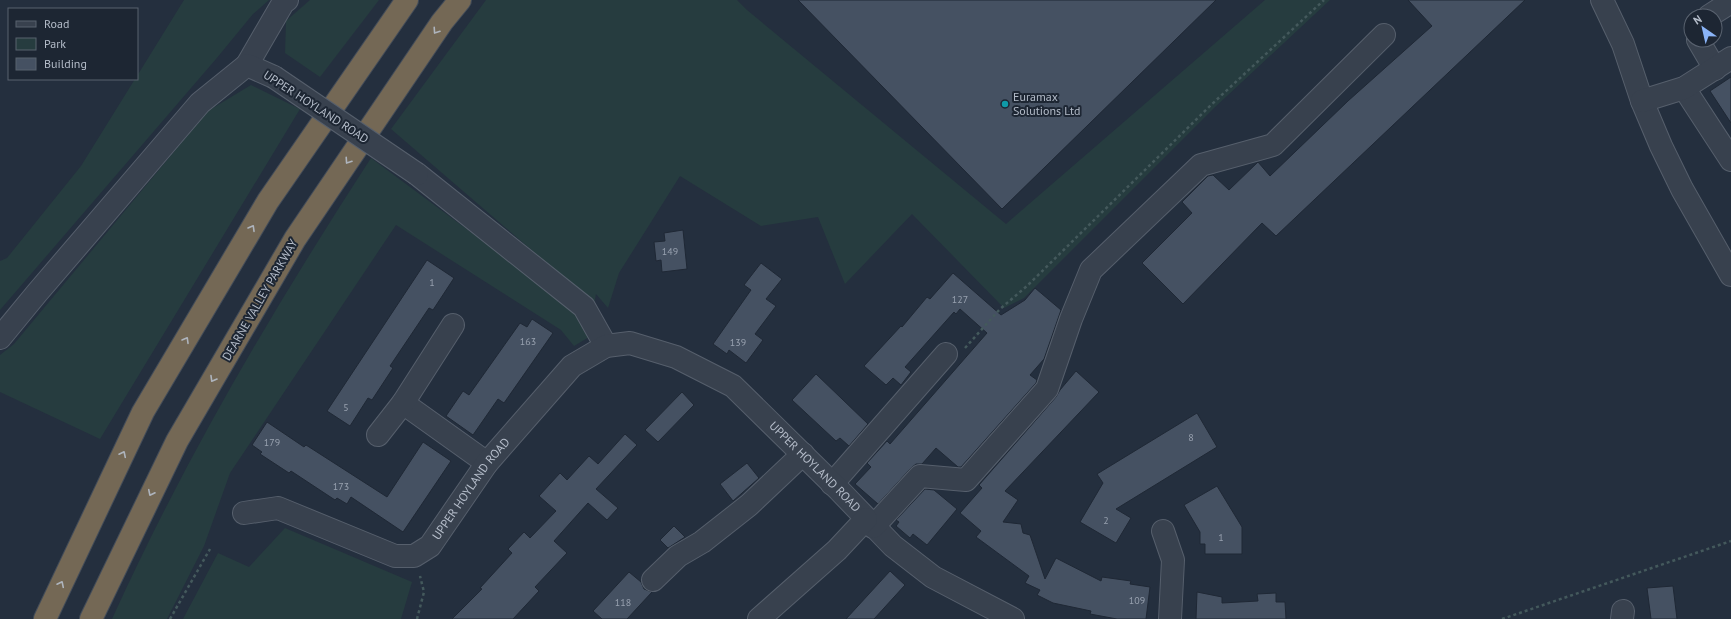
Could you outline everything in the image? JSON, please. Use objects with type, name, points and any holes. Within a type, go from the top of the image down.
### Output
[{"type":"highway","points":[[45,619],[143,412],[268,200],[407,0]]},
{"type":"highway","name":"DEARNE VALLEY PARKWAY","points":[[91,619],[177,441],[295,239],[442,22],[460,0]]},
{"type":"street","points":[[0,338],[37,292],[200,103],[247,65],[286,0]]},
{"type":"street","points":[[1602,0],[1622,44],[1642,101],[1661,146],[1682,189],[1731,275]]},
{"type":"street","points":[[1722,8],[1731,2]]},
{"type":"street","points":[[759,619],[870,523],[920,476],[966,480],[1047,389],[1071,319],[1090,270],[1201,165],[1273,145],[1384,35]]},
{"type":"street","points":[[1642,101],[1684,88],[1723,64],[1706,48]]},
{"type":"street","name":"UPPER HOYLAND ROAD","points":[[247,65],[274,77],[416,174],[584,307],[606,346]]},
{"type":"street","points":[[1684,88],[1731,160]]},
{"type":"street","points":[[378,435],[403,403],[453,325]]},
{"type":"street","name":"UPPER HOYLAND ROAD","points":[[414,556],[430,546],[487,463],[572,366],[606,346],[630,343],[676,357],[733,386],[803,454],[893,546],[933,577],[1013,619]]},
{"type":"street","points":[[832,484],[955,352]]},
{"type":"street","points":[[403,403],[487,463]]},
{"type":"street","points":[[653,580],[678,556],[702,542],[749,505],[803,454]]},
{"type":"street","points":[[244,513],[278,508],[395,556],[414,556]]},
{"type":"street","points":[[1163,531],[1173,560],[1170,619]]},
{"type":"path","points":[[955,352],[1026,286],[1211,105],[1324,0]]},
{"type":"path","points":[[1502,619],[1731,541]]},
{"type":"path","points":[[170,619],[210,549]]},
{"type":"path","points":[[414,556],[424,592],[417,619]]},
{"type":"green space","points":[[184,0],[269,0],[253,14],[0,310],[0,261],[7,258],[81,166],[134,80],[138,80],[138,74]]},
{"type":"green space","points":[[310,0],[379,0],[320,77],[285,53],[286,21]]},
{"type":"green space","points":[[486,0],[737,0],[747,10],[1006,224],[1265,0],[1330,0],[1213,109],[1024,298],[1004,308],[912,214],[845,284],[818,217],[761,226],[680,176],[619,273],[608,308],[596,294],[594,304],[391,129]]},
{"type":"green space","points":[[251,85],[300,109],[100,439],[0,392],[0,355],[14,344],[208,111]]},
{"type":"green space","points":[[371,158],[577,311],[589,337],[574,346],[561,330],[396,225],[230,473],[204,546],[167,619],[112,619],[170,500],[233,384],[300,270]]},
{"type":"green space","points":[[285,528],[412,582],[401,619],[183,619],[218,553],[249,567]]},
{"type":"building","name":"Euramax Solutions Ltd","points":[[798,0],[1216,0],[1002,209]]},
{"type":"building","points":[[1408,0],[1525,0],[1276,236],[1262,223],[1183,304],[1142,263],[1192,213],[1182,202],[1208,176],[1213,175],[1229,190],[1258,162],[1270,176],[1348,101],[1432,26]]},
{"type":"building","points":[[1731,77],[1731,123],[1710,91]]},
{"type":"building","points":[[683,230],[687,269],[662,272],[661,260],[656,261],[654,242],[665,241],[664,233]]},
{"type":"building","points":[[427,260],[454,278],[433,310],[429,308],[390,366],[393,368],[372,400],[368,398],[350,426],[327,411]]},
{"type":"building","points":[[761,263],[782,279],[766,299],[776,306],[755,334],[763,340],[746,363],[729,350],[727,354],[713,344],[751,290],[744,285]]},
{"type":"building","points":[[953,273],[1001,315],[1025,300],[1035,288],[1061,310],[1044,359],[1030,375],[1037,380],[1036,383],[961,467],[958,467],[936,448],[922,464],[916,464],[911,468],[878,504],[855,484],[871,467],[867,463],[887,441],[890,444],[987,333],[960,309],[956,314],[954,312],[905,367],[911,372],[901,385],[893,378],[886,385],[864,366],[901,326],[902,327],[927,297],[930,299]]},
{"type":"building","points":[[532,319],[553,333],[504,403],[498,399],[473,435],[446,416],[463,391],[469,395],[520,323],[527,327]]},
{"type":"building","points":[[1076,371],[1099,392],[1005,491],[1018,500],[1003,522],[1021,524],[1023,533],[1030,535],[1045,579],[1056,558],[1101,581],[1102,577],[1131,581],[1130,584],[1150,587],[1146,619],[1117,619],[1090,614],[1091,611],[1053,603],[1037,595],[1040,590],[1025,583],[1029,576],[976,537],[981,531],[960,513],[982,488],[979,485],[1056,397]]},
{"type":"building","points":[[816,374],[868,424],[849,446],[840,438],[836,441],[792,400]]},
{"type":"building","points":[[682,392],[694,405],[658,442],[645,430]]},
{"type":"building","points":[[1197,413],[1217,447],[1116,509],[1131,518],[1116,543],[1080,522],[1103,483],[1097,474]]},
{"type":"building","points":[[267,422],[304,447],[306,445],[387,497],[423,442],[451,461],[403,532],[351,497],[347,504],[337,498],[335,500],[291,471],[289,473],[260,454],[262,452],[252,445]]},
{"type":"building","points":[[625,434],[637,445],[596,489],[618,508],[607,520],[588,503],[554,541],[567,553],[535,587],[539,591],[513,619],[452,619],[482,589],[480,588],[512,553],[508,549],[524,532],[530,538],[556,511],[539,496],[560,473],[567,480],[589,456],[598,464]]},
{"type":"building","points":[[747,463],[759,478],[733,501],[720,484]]},
{"type":"building","points":[[1217,486],[1242,527],[1242,554],[1205,554],[1205,544],[1200,544],[1200,532],[1184,505]]},
{"type":"building","points":[[925,489],[934,490],[957,509],[927,545],[913,534],[910,538],[896,526],[899,522],[896,520]]},
{"type":"building","points":[[674,526],[685,537],[668,548],[660,540]]},
{"type":"building","points":[[890,571],[905,585],[874,619],[846,619]]},
{"type":"building","points":[[629,572],[641,582],[644,589],[652,592],[627,619],[602,619],[593,611]]},
{"type":"building","points":[[1673,586],[1677,619],[1651,619],[1647,588]]},
{"type":"building","points":[[1197,592],[1222,597],[1222,603],[1258,601],[1257,594],[1276,593],[1276,602],[1285,602],[1286,619],[1196,619]]},
{"type":"place","name":"Euramax Solutions Ltd","points":[[1005,104]]}]
